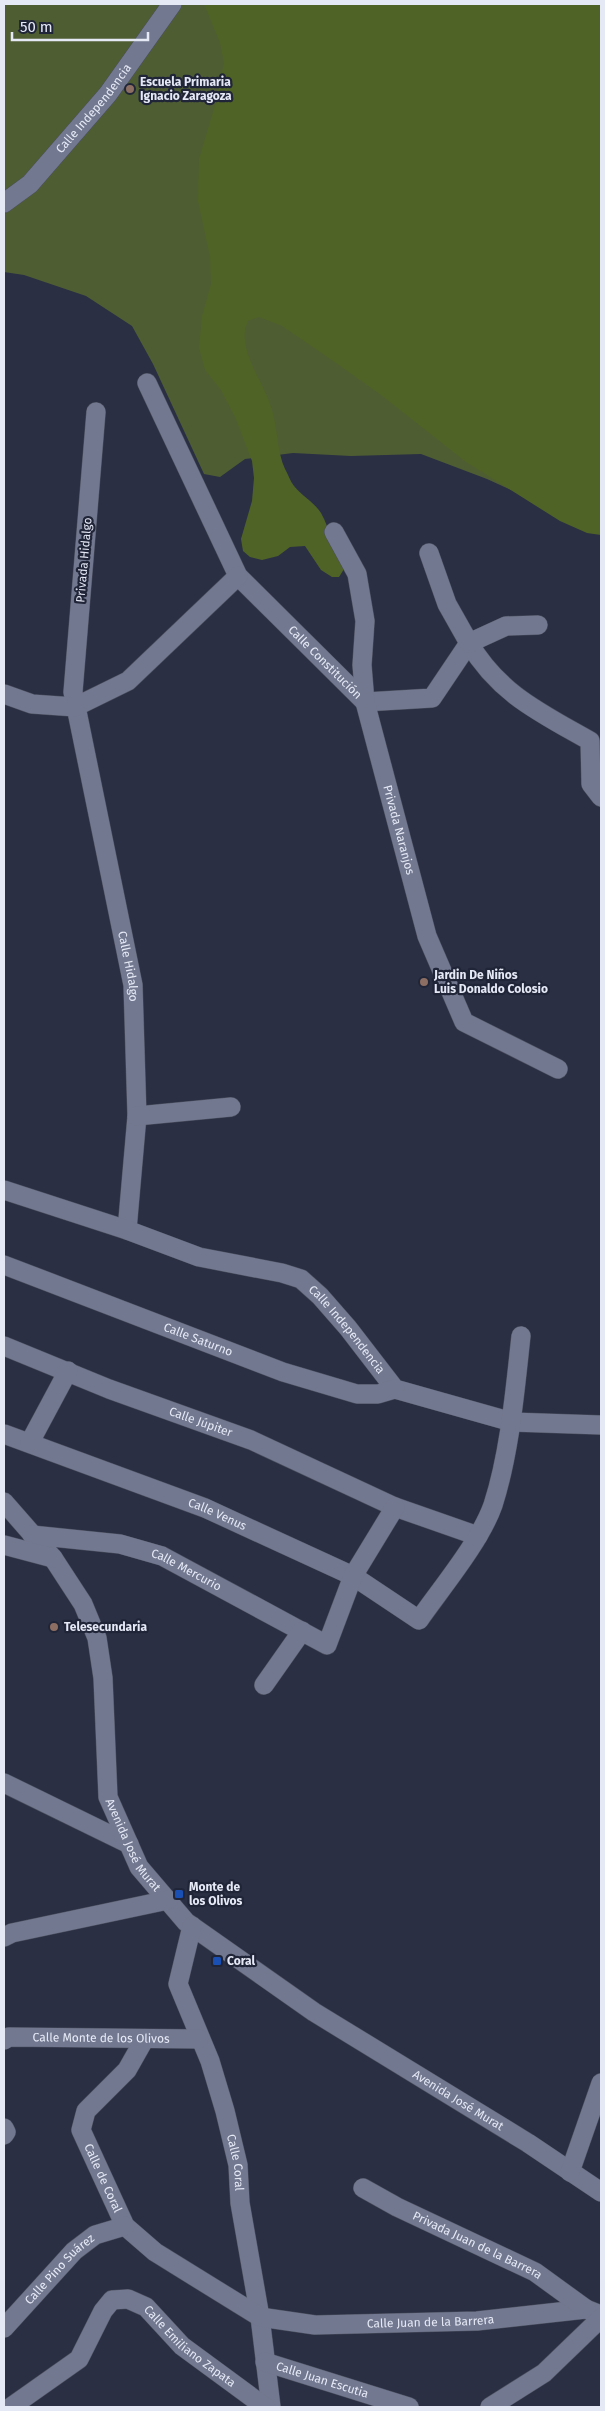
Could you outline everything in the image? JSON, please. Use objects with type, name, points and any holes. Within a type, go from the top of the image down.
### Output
[{"type":"street","name":"Calle Independencia","points":[[4,203],[30,184],[108,94],[172,4]]},
{"type":"street","points":[[4,694],[32,704],[75,707],[128,681],[238,576],[147,383]]},
{"type":"street","name":"Privada Hidalgo","points":[[75,707],[73,692],[96,412]]},
{"type":"street","name":"Privada Naranjos","points":[[334,532],[357,574],[365,621],[362,665],[366,702],[427,936],[464,1022],[558,1069]]},
{"type":"street","points":[[429,553],[447,604],[480,661],[518,700],[596,735],[591,784],[601,797]]},
{"type":"street","name":"Calle Constitución","points":[[238,576],[366,702],[432,698],[469,643]]},
{"type":"street","points":[[469,643],[506,626],[538,626]]},
{"type":"street","name":"Calle Hidalgo","points":[[75,707],[134,985],[137,1116],[127,1230]]},
{"type":"street","points":[[137,1116],[231,1107]]},
{"type":"street","name":"Calle Independencia","points":[[4,1190],[127,1230],[199,1257],[282,1273],[301,1280],[320,1296],[348,1328],[395,1389]]},
{"type":"street","name":"Calle Saturno","points":[[4,1265],[283,1372],[357,1394],[378,1394],[395,1389]]},
{"type":"street","points":[[478,1536],[493,1505],[512,1422],[521,1336]]},
{"type":"street","name":"Calle Júpiter","points":[[4,1346],[109,1389],[251,1440],[395,1507],[478,1536]]},
{"type":"street","points":[[30,1442],[68,1371]]},
{"type":"street","points":[[395,1389],[512,1422],[601,1426]]},
{"type":"street","name":"Calle Venus","points":[[4,1434],[30,1442],[137,1485],[205,1508],[353,1576],[419,1620],[478,1536]]},
{"type":"street","name":"Avenida José Murat","points":[[5,1505],[53,1558],[83,1604],[96,1638],[103,1678],[108,1796],[139,1867],[192,1926],[314,2012],[528,2143],[601,2192]]},
{"type":"street","points":[[353,1576],[395,1507]]},
{"type":"street","name":"Calle Mercurio","points":[[32,1535],[120,1544],[162,1556],[327,1645],[353,1576]]},
{"type":"street","points":[[4,1545],[53,1558]]},
{"type":"street","points":[[264,1685],[302,1631]]},
{"type":"street","points":[[4,1783],[129,1844]]},
{"type":"street","points":[[6,1933],[168,1900]]},
{"type":"street","name":"Calle Coral","points":[[192,1926],[178,1984],[212,2069],[238,2165],[240,2203],[260,2317],[271,2407]]},
{"type":"street","name":"Calle Monte de los Olivos","points":[[4,2040],[9,2037],[144,2040],[199,2039]]},
{"type":"street","name":"Calle de Coral","points":[[125,2226],[81,2130],[86,2111],[127,2070],[144,2040]]},
{"type":"street","points":[[570,2172],[601,2083]]},
{"type":"street","points":[[4,2128],[6,2132],[4,2135]]},
{"type":"street","name":"Privada Juan de la Barrera","points":[[363,2188],[397,2207],[535,2272],[596,2314]]},
{"type":"street","points":[[125,2226],[154,2252],[260,2317]]},
{"type":"street","name":"Calle Pino Suárez","points":[[4,2328],[74,2251],[95,2235],[125,2226]]},
{"type":"street","name":"Calle Emiliano Zapata","points":[[11,2407],[79,2359],[103,2311],[112,2300],[128,2299],[146,2307],[182,2346],[265,2407]]},
{"type":"street","points":[[490,2407],[544,2373],[596,2314]]},
{"type":"street","name":"Calle Juan de la Barrera","points":[[260,2317],[315,2325],[477,2321],[596,2314]]},
{"type":"street","name":"Calle Juan Escutia","points":[[265,2362],[409,2407]]},
{"type":"green space","points":[[4,4],[601,4],[566,515],[487,479],[421,454],[351,456],[293,453],[245,459],[220,477],[204,474],[153,364],[132,326],[86,296],[24,275],[4,272]]},
{"type":"green space","points":[[204,4],[601,4],[601,535],[587,533],[560,521],[466,462],[381,395],[336,363],[282,326],[259,317],[248,321],[245,331],[245,343],[251,363],[272,410],[282,462],[294,486],[321,513],[344,569],[339,577],[332,577],[321,570],[305,546],[290,547],[278,556],[262,560],[250,557],[243,551],[241,539],[252,501],[254,478],[252,461],[235,417],[221,390],[205,370],[199,348],[202,316],[211,284],[210,257],[198,201],[199,159],[215,105],[224,63],[220,43]]},
{"type":"place","name":"Escuela Primaria Ignacio Zaragoza","points":[[130,89]]},
{"type":"place","name":"Jardin De Niños Luis Donaldo Colosio","points":[[424,982]]},
{"type":"place","name":"Telesecundaria","points":[[54,1627]]},
{"type":"place","name":"Monte de los Olivos","points":[[179,1894]]},
{"type":"place","name":"Coral","points":[[217,1961]]}]
